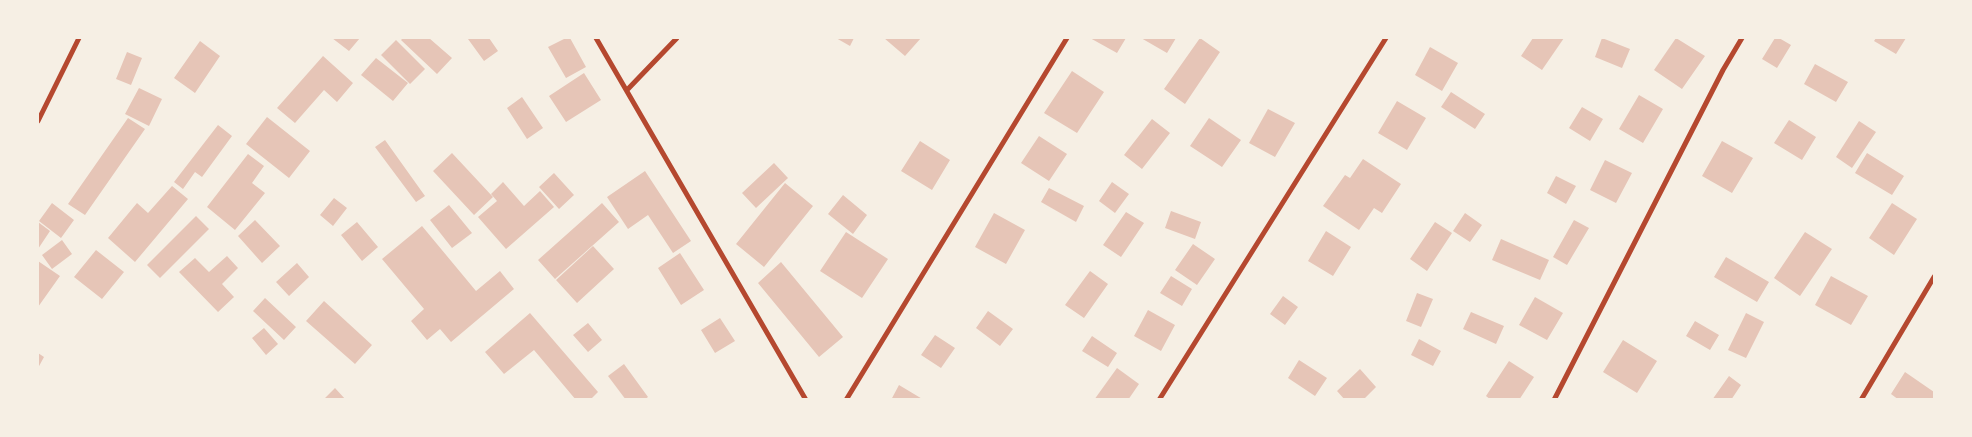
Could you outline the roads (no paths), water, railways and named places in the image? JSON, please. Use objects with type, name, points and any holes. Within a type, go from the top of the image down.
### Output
[{"type":"street","points":[[38,121],[79,38]]},
{"type":"street","points":[[596,38],[806,400]]},
{"type":"street","points":[[627,90],[677,38]]},
{"type":"street","points":[[846,400],[1067,38]]},
{"type":"street","points":[[1159,400],[1386,38]]},
{"type":"street","points":[[1554,400],[1718,79],[1742,38]]},
{"type":"street","points":[[1861,400],[1934,277]]}]
